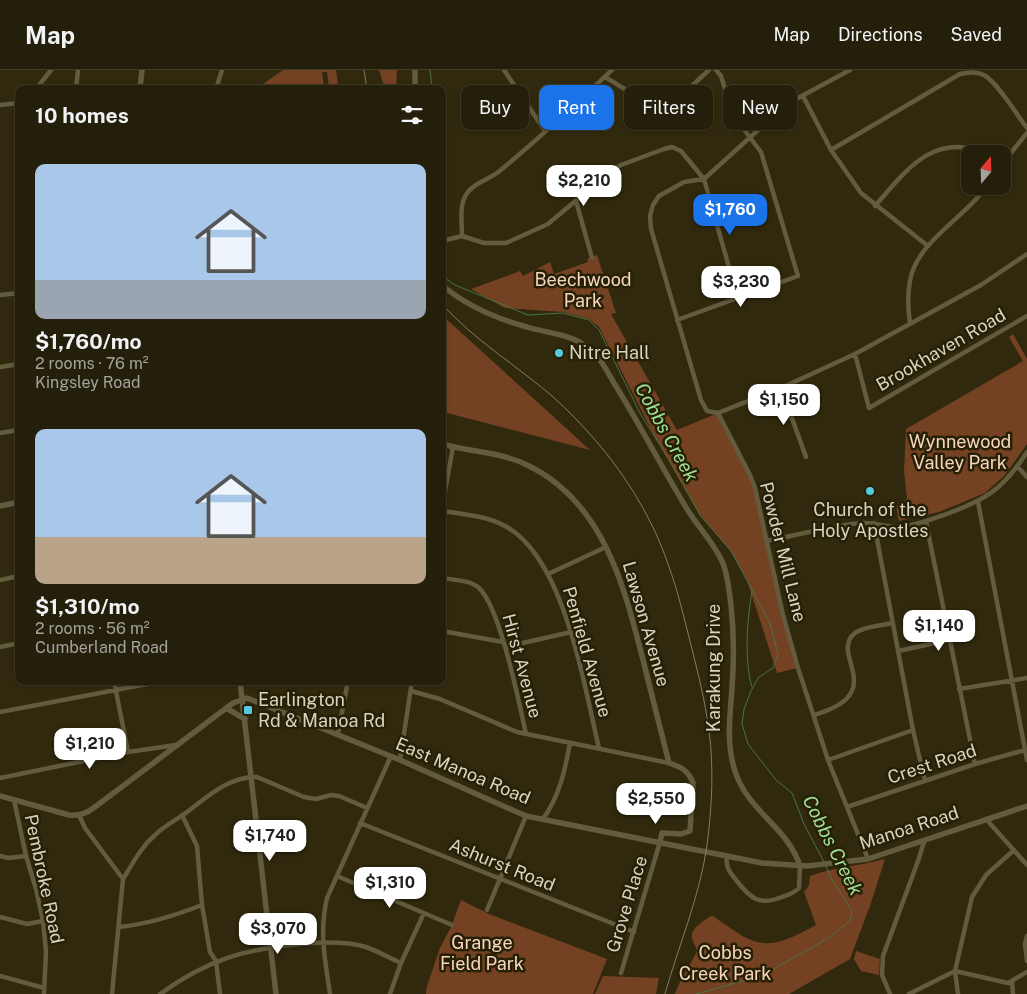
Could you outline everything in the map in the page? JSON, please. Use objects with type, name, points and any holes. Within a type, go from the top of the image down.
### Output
[{"type":"street","points":[[39,85],[51,70]]},
{"type":"street","points":[[76,85],[78,70]]},
{"type":"street","points":[[140,85],[142,70]]},
{"type":"street","points":[[217,85],[222,70]]},
{"type":"street","points":[[415,70],[415,85]]},
{"type":"street","points":[[504,70],[545,131]]},
{"type":"street","points":[[508,75],[513,70]]},
{"type":"street","points":[[462,236],[462,208],[464,197],[470,188],[496,173],[612,70]]},
{"type":"street","points":[[605,77],[641,99],[656,105],[671,102],[683,94],[709,70]]},
{"type":"street","points":[[677,320],[798,276],[761,152],[733,115],[721,76],[716,70]]},
{"type":"street","points":[[850,70],[787,104],[704,179],[684,182],[659,196],[653,205],[650,216],[651,229],[701,400],[707,411],[718,413],[781,388],[855,354],[981,285],[1027,254]]},
{"type":"street","points":[[831,150],[960,74],[970,71],[982,74],[991,80],[1027,128]]},
{"type":"street","points":[[803,96],[831,150],[861,193],[928,246]]},
{"type":"street","points":[[0,105],[15,103]]},
{"type":"street","points":[[1011,154],[1027,133]]},
{"type":"street","points":[[876,206],[904,172],[920,159],[936,151],[955,146],[961,147]]},
{"type":"street","points":[[446,241],[462,236],[484,243],[506,243],[548,224],[610,171],[622,164],[672,147],[681,151],[704,179],[738,298]]},
{"type":"street","points":[[910,323],[908,305],[910,279],[918,261],[928,246],[978,195]]},
{"type":"street","points":[[576,201],[592,258]]},
{"type":"street","name":"Karakung Drive","points":[[446,288],[463,300],[491,314],[526,327],[575,339],[589,347],[637,419],[684,504],[723,563],[731,605],[733,640],[729,730],[734,769],[753,805],[784,835],[800,866]]},
{"type":"street","points":[[0,295],[15,293]]},
{"type":"street","name":"Brookhaven Road","points":[[855,354],[869,408],[1027,316]]},
{"type":"street","points":[[0,367],[15,365]]},
{"type":"street","points":[[781,388],[806,457]]},
{"type":"street","name":"Powder Mill Lane","points":[[718,413],[750,475],[798,668],[828,760],[868,860]]},
{"type":"street","points":[[0,433],[15,431]]},
{"type":"street","name":"Lawson Avenue","points":[[446,445],[507,457],[540,472],[556,482],[590,517],[621,580],[632,614],[669,762]]},
{"type":"street","points":[[446,486],[453,447]]},
{"type":"street","points":[[767,541],[841,526],[874,523],[898,527],[926,522],[978,502],[992,494],[1005,482],[1027,452]]},
{"type":"street","points":[[1018,466],[1027,477]]},
{"type":"street","points":[[978,502],[1027,760]]},
{"type":"street","points":[[0,506],[15,503]]},
{"type":"street","name":"Penfield Avenue","points":[[446,510],[476,516],[505,526],[526,541],[535,552],[548,574],[571,632],[599,748]]},
{"type":"street","points":[[926,522],[975,764]]},
{"type":"street","points":[[874,523],[913,730],[925,780]]},
{"type":"street","points":[[548,574],[606,547]]},
{"type":"street","points":[[0,580],[15,577]]},
{"type":"street","name":"Hirst Avenue","points":[[446,579],[472,584],[480,589],[492,609],[504,644],[526,734]]},
{"type":"street","points":[[814,715],[838,706],[852,692],[854,675],[848,648],[853,635],[864,629],[892,623]]},
{"type":"street","points":[[446,632],[504,644],[571,632]]},
{"type":"street","points":[[898,651],[949,640]]},
{"type":"street","points":[[0,647],[15,644]]},
{"type":"street","points":[[960,690],[1027,678]]},
{"type":"street","points":[[115,685],[128,752]]},
{"type":"street","points":[[0,712],[142,685]]},
{"type":"street","points":[[241,685],[276,994]]},
{"type":"street","points":[[338,733],[347,685]]},
{"type":"street","points":[[400,760],[412,685]]},
{"type":"street","points":[[411,691],[440,699],[517,732],[669,762],[684,769],[690,775],[693,783],[690,831],[681,834],[662,833],[660,842]]},
{"type":"street","points":[[0,796],[69,815],[79,815],[95,807],[226,708],[243,698]]},
{"type":"street","name":"East Manoa Road","points":[[243,698],[252,699],[338,733],[526,816],[709,852]]},
{"type":"street","points":[[226,708],[245,719]]},
{"type":"street","points":[[828,760],[913,730]]},
{"type":"street","points":[[543,819],[552,807],[566,769],[570,743]]},
{"type":"street","points":[[0,778],[128,752],[178,745]]},
{"type":"street","name":"Crest Road","points":[[847,807],[925,780],[1025,750]]},
{"type":"street","points":[[330,994],[323,942],[324,911],[327,898],[390,756]]},
{"type":"street","points":[[112,994],[123,879],[141,850],[156,834],[209,795],[227,784],[250,777],[258,777],[304,797],[316,799],[331,795],[339,796],[367,808]]},
{"type":"street","name":"Pembroke Road","points":[[14,800],[43,921],[46,952],[44,991]]},
{"type":"street","name":"Manoa Road","points":[[709,852],[762,863],[800,866],[821,866],[868,860],[924,842],[957,828],[1027,806]]},
{"type":"street","points":[[79,815],[85,828],[123,879]]},
{"type":"street","points":[[182,816],[197,846],[202,905],[210,952],[216,961],[220,994]]},
{"type":"street","points":[[487,910],[526,816]]},
{"type":"street","points":[[986,819],[1027,865]]},
{"type":"street","name":"Ashurst Road","points":[[360,822],[634,932]]},
{"type":"street","name":"Grove Place","points":[[621,974],[660,842]]},
{"type":"street","points":[[890,994],[882,975],[883,956],[924,842]]},
{"type":"street","points":[[958,994],[955,971],[972,897],[986,875],[1014,850]]},
{"type":"street","points":[[0,856],[8,858],[26,856]]},
{"type":"street","points":[[727,856],[726,865],[728,870],[748,895],[768,902],[797,890],[800,885],[800,866]]},
{"type":"street","points":[[336,876],[452,925]]},
{"type":"street","points":[[119,927],[170,918],[202,905]]},
{"type":"street","points":[[390,994],[401,963],[424,913]]},
{"type":"street","points":[[0,917],[27,924],[43,921]]},
{"type":"street","points":[[1027,936],[1025,944],[1027,961]]},
{"type":"street","points":[[160,994],[194,971],[216,961],[239,953],[270,946],[323,942],[352,944],[401,963]]},
{"type":"street","points":[[909,994],[955,971],[1004,982],[1012,982],[1027,972]]},
{"type":"street","points":[[0,976],[44,991]]},
{"type":"street","points":[[1012,982],[1013,994]]},
{"type":"green space","points":[[283,70],[336,70],[338,85],[329,85],[327,72],[322,72],[324,85],[262,85]]},
{"type":"green space","points":[[379,70],[397,70],[396,85],[384,85]]},
{"type":"green space","name":"Beechwood Park","points":[[597,255],[616,313],[611,314],[677,430],[718,413],[750,475],[798,668],[777,673],[747,580],[731,551],[700,515],[656,439],[599,327],[589,319],[563,312],[505,308],[471,289],[520,271],[523,276],[550,262],[554,274],[588,262],[587,259]]},
{"type":"green space","points":[[446,319],[590,450],[446,413]]},
{"type":"green space","name":"Wynnewood Valley Park","points":[[1013,334],[1027,359],[1027,444],[1005,475],[985,493],[939,512],[899,521],[896,506],[907,499],[904,471],[906,429],[1023,361],[1009,337]]},
{"type":"green space","name":"Cobbs Creek Park","points":[[885,859],[850,959],[789,994],[675,994],[697,951],[692,938],[693,931],[711,916],[752,940],[762,943],[773,943],[785,940],[816,925],[804,892],[809,885],[810,876]]},
{"type":"green space","name":"Grange Field Park","points":[[461,900],[489,914],[607,959],[593,994],[426,994],[440,948],[451,927]]},
{"type":"green space","points":[[856,951],[880,959],[879,975],[861,971],[854,959]]},
{"type":"green space","points":[[603,976],[659,978],[656,994],[595,994]]},
{"type":"waterway","name":"Cobbs Creek","points":[[430,70],[432,85]]},
{"type":"waterway","name":"Cobbs Creek","points":[[446,279],[455,285],[528,315],[563,313],[589,320],[599,330],[640,413],[700,515],[731,551],[770,623],[778,654],[773,668],[758,678],[751,691],[744,709],[742,724],[748,744],[776,780],[792,793],[804,824],[824,862]]},
{"type":"waterway","name":"Cobbs Creek","points":[[752,592],[747,640],[749,677],[752,687]]},
{"type":"waterway","name":"Cobbs Creek","points":[[696,994],[761,976],[827,939],[850,921],[852,911],[831,878],[826,866]]},
{"type":"tram line","points":[[364,70],[366,85]]},
{"type":"tram line","points":[[446,308],[481,341],[552,396],[596,441],[618,469],[647,515],[672,574],[699,677],[705,708],[711,744],[712,788],[709,831],[704,864],[665,994]]},
{"type":"place","name":"Nitre Hall","points":[[559,353]]},
{"type":"place","name":"Church of the Holy Apostles","points":[[870,491]]},
{"type":"place","name":"Earlington Rd & Manoa Rd","points":[[248,710]]}]
